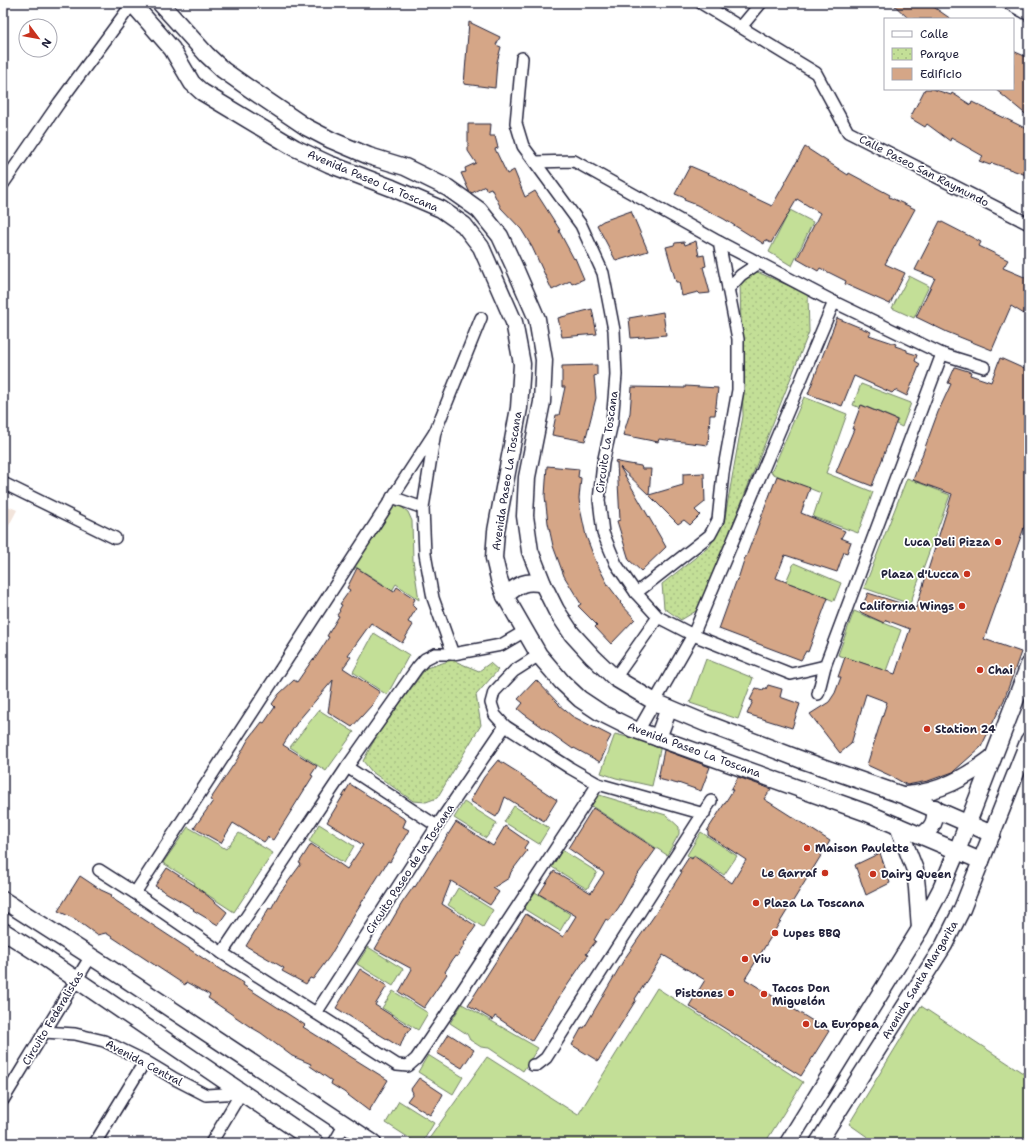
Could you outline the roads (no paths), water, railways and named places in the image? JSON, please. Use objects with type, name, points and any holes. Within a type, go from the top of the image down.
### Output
[{"type":"street","name":"Avenida Paseo La Toscana","points":[[132,3],[172,49],[192,83],[202,92],[295,148],[329,164],[392,188],[441,209],[464,225],[482,247],[514,322],[522,364],[519,408],[496,531],[494,558],[505,596],[540,655],[562,682],[580,699],[601,713],[638,731],[867,813],[922,835],[981,862]]},
{"type":"street","points":[[3,184],[59,103],[132,3]]},
{"type":"street","name":"Avenida Paseo La Toscana","points":[[160,3],[207,55],[223,70],[306,127],[331,140],[369,156],[405,167],[448,188],[478,210],[500,236],[537,319],[544,360],[542,402],[527,477],[525,516],[530,551],[543,584],[556,610],[572,634],[593,657],[615,678],[662,705],[705,724],[902,795],[968,822],[992,834]]},
{"type":"street","name":"Calle Paseo San Raymundo","points":[[701,3],[816,73],[848,132],[1029,224]]},
{"type":"street","points":[[741,26],[760,3]]},
{"type":"street","points":[[1008,3],[1029,15]]},
{"type":"street","name":"Circuito La Toscana","points":[[522,58],[516,123],[523,146],[581,226],[603,273],[614,330],[616,375],[612,423],[603,463],[599,500],[603,533],[616,564],[636,593],[658,617],[693,635],[791,674],[825,666]]},
{"type":"street","points":[[295,148],[306,127]]},
{"type":"street","points":[[535,162],[574,161],[719,242],[834,302],[942,354],[984,367]]},
{"type":"street","points":[[636,593],[710,534],[718,520],[723,473],[738,390],[738,339],[719,242]]},
{"type":"street","points":[[728,289],[741,275],[759,263]]},
{"type":"street","points":[[658,738],[662,705],[834,302]]},
{"type":"street","points":[[135,893],[435,432],[481,318]]},
{"type":"street","points":[[818,694],[825,666],[942,354]]},
{"type":"street","points":[[435,432],[423,508],[425,554],[433,598],[453,654]]},
{"type":"street","points":[[3,483],[115,538]]},
{"type":"street","points":[[392,497],[423,508]]},
{"type":"street","points":[[505,596],[524,583],[532,582],[543,584]]},
{"type":"street","points":[[615,678],[658,617]]},
{"type":"street","points":[[222,953],[347,767],[417,668],[425,659],[435,654],[453,654],[501,645],[525,631]]},
{"type":"street","points":[[540,655],[514,671],[494,692],[491,704],[495,715],[505,726],[570,768],[598,784],[704,814]]},
{"type":"street","points":[[788,1143],[920,929],[941,889],[1029,665]]},
{"type":"street","points":[[638,731],[662,705]]},
{"type":"street","name":"Circuito Paseo de la Toscana","points":[[316,1013],[437,826],[505,726]]},
{"type":"street","name":"Avenida Santa Margarita","points":[[818,1143],[944,945],[962,909],[1029,740]]},
{"type":"street","points":[[902,795],[929,792],[942,787],[968,775],[993,757]]},
{"type":"street","points":[[347,767],[437,826]]},
{"type":"street","points":[[99,870],[222,953],[397,1065],[408,1066],[416,1058],[448,1012],[598,784]]},
{"type":"street","points":[[533,1065],[537,1065],[546,1058],[711,801]]},
{"type":"street","points":[[922,835],[928,831],[933,824],[935,817],[934,808]]},
{"type":"street","points":[[898,826],[914,870],[920,929]]},
{"type":"street","points":[[3,900],[91,956],[373,1143]]},
{"type":"street","points":[[3,931],[316,1143]]},
{"type":"street","name":"Circuito Federalistas","points":[[3,1100],[91,956]]},
{"type":"street","name":"Avenida Central","points":[[44,1032],[75,1034],[104,1041],[145,1061],[206,1095],[242,1093]]},
{"type":"street","points":[[95,1143],[145,1061]]},
{"type":"street","points":[[211,1143],[242,1093]]},
{"type":"street","points":[[334,1143],[345,1124]]},
{"type":"place","name":"Luca Deli Pizza","points":[[998,542]]},
{"type":"place","name":"Plaza d'Lucca","points":[[967,574]]},
{"type":"place","name":"California Wings","points":[[962,606]]},
{"type":"place","name":"Chai","points":[[980,670]]},
{"type":"place","name":"Station 24","points":[[927,729]]},
{"type":"place","name":"Maison Paulette","points":[[807,848]]},
{"type":"place","name":"Le Garraf","points":[[825,873]]},
{"type":"place","name":"Dairy Queen","points":[[873,874]]},
{"type":"place","name":"Plaza La Toscana","points":[[756,903]]},
{"type":"place","name":"Lupes BBQ","points":[[775,933]]},
{"type":"place","name":"Viu","points":[[745,959]]},
{"type":"place","name":"Pistones","points":[[731,993]]},
{"type":"place","name":"Tacos Don Miguelón","points":[[764,994]]},
{"type":"place","name":"La Europea","points":[[806,1024]]}]
